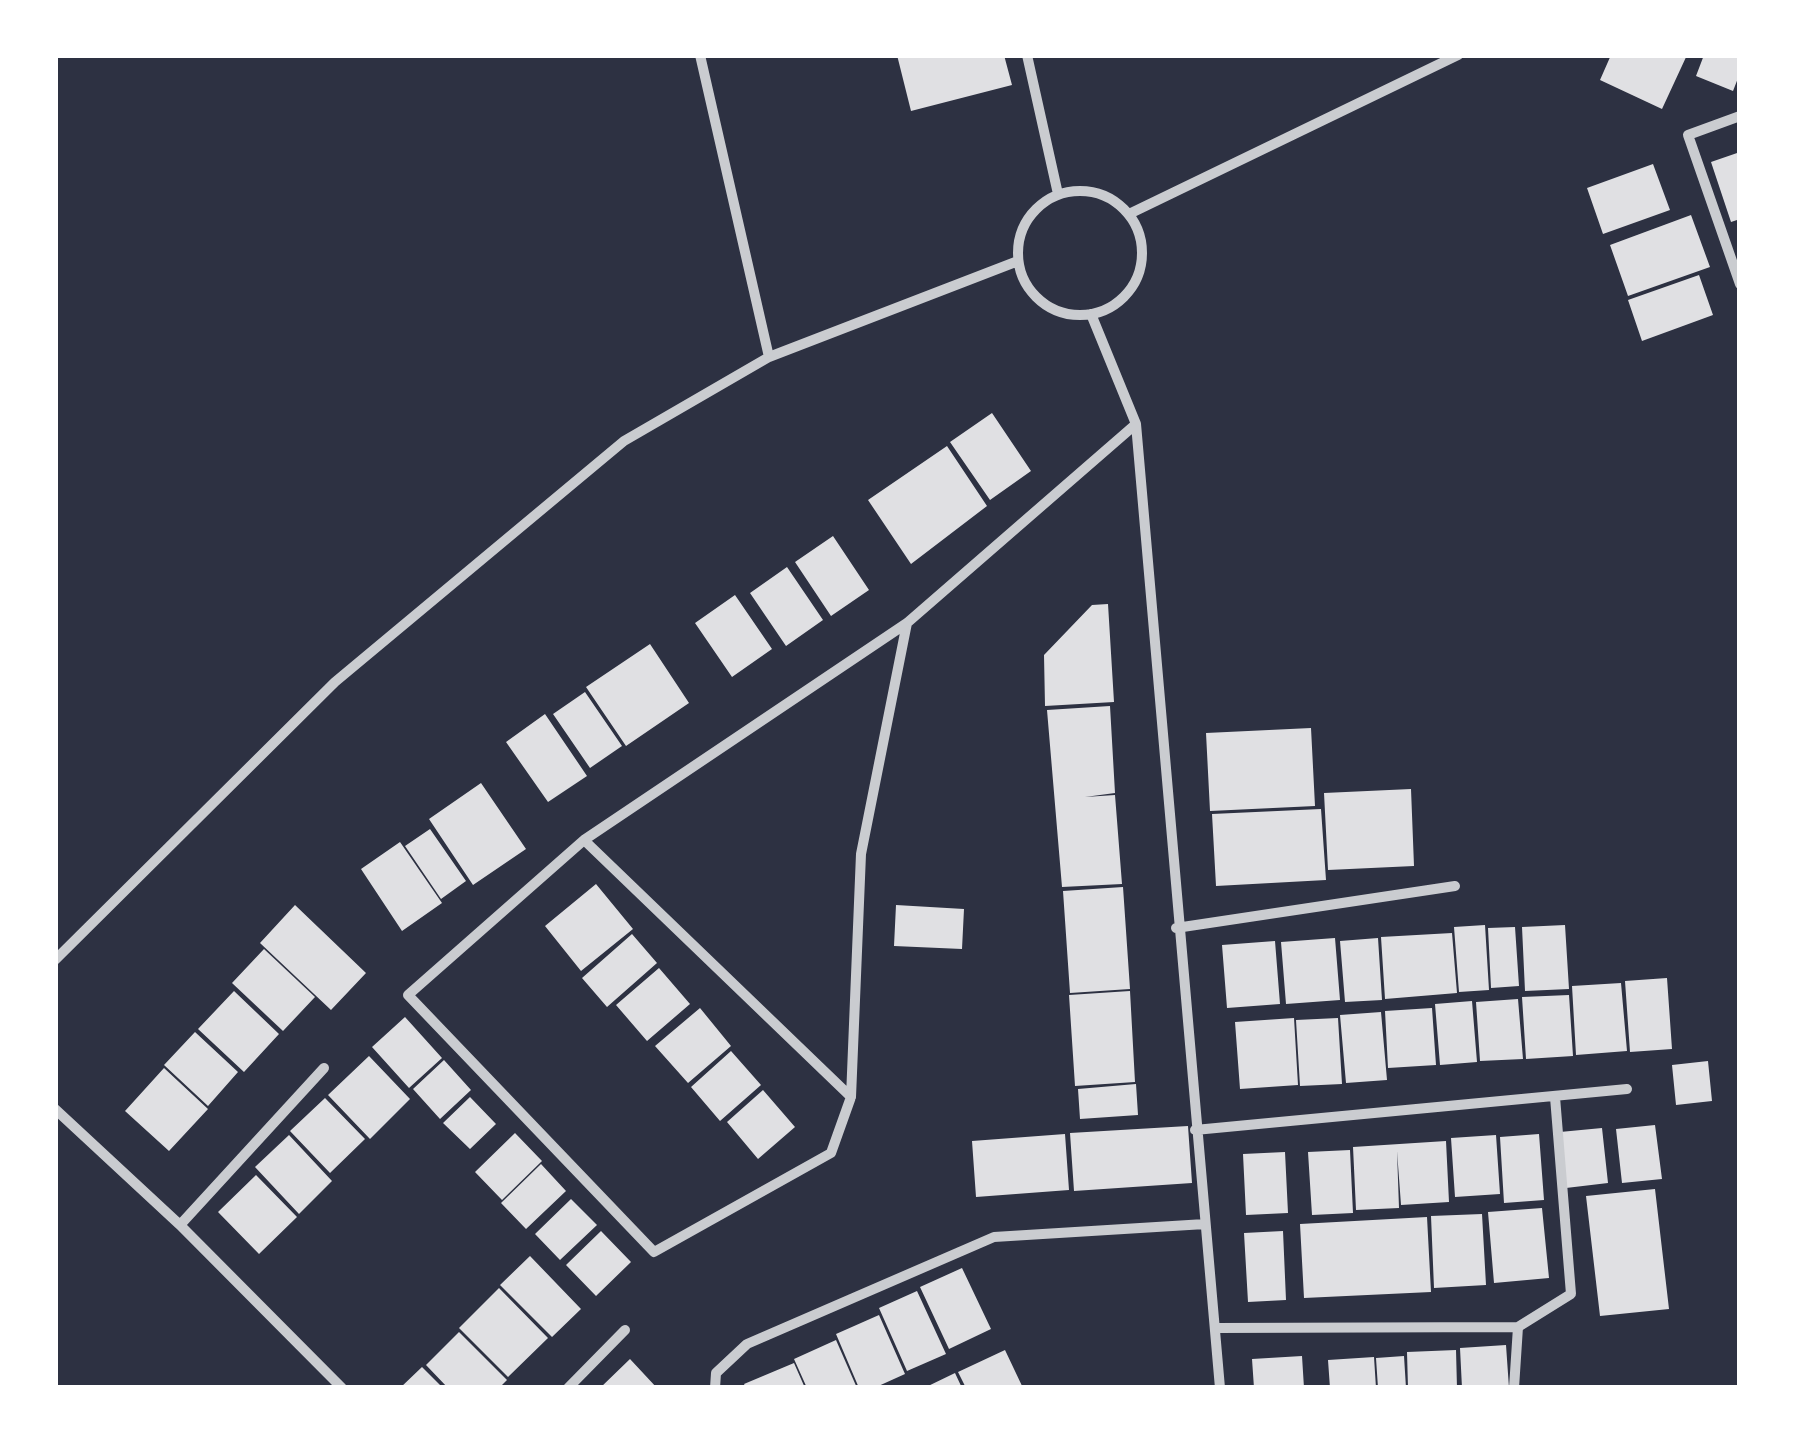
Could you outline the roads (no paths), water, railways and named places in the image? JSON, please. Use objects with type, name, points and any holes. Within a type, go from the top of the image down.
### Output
[{"type":"street","points":[[700,55],[769,356]]},
{"type":"street","points":[[1027,55],[1058,194]]},
{"type":"street","points":[[1129,214],[1458,55]]},
{"type":"street","points":[[1740,116],[1688,135],[1740,284]]},
{"type":"street","points":[[1097,192],[1129,214],[1143,254],[1139,275],[1128,293],[1111,307],[1071,315],[1044,303],[1024,280],[1018,260],[1026,220],[1040,204],[1058,194],[1097,192]]},
{"type":"street","points":[[55,960],[335,682],[624,441],[769,356],[1018,260]]},
{"type":"street","points":[[1091,314],[1136,424],[1176,928],[1220,1388]]},
{"type":"street","points":[[907,622],[860,854],[850,1097],[832,1153],[654,1252],[408,995],[584,840],[907,622],[1136,424]]},
{"type":"street","points":[[584,840],[850,1097]]},
{"type":"street","points":[[1176,928],[1455,886]]},
{"type":"street","points":[[180,1224],[324,1068]]},
{"type":"street","points":[[1195,1130],[1628,1089]]},
{"type":"street","points":[[1217,1328],[1518,1327],[1570,1294],[1555,1096]]},
{"type":"street","points":[[55,1109],[180,1224],[342,1388]]},
{"type":"street","points":[[716,1388],[716,1373],[747,1344],[994,1237],[1206,1224]]},
{"type":"street","points":[[1514,1388],[1518,1327]]},
{"type":"street","points":[[568,1388],[625,1330]]}]
